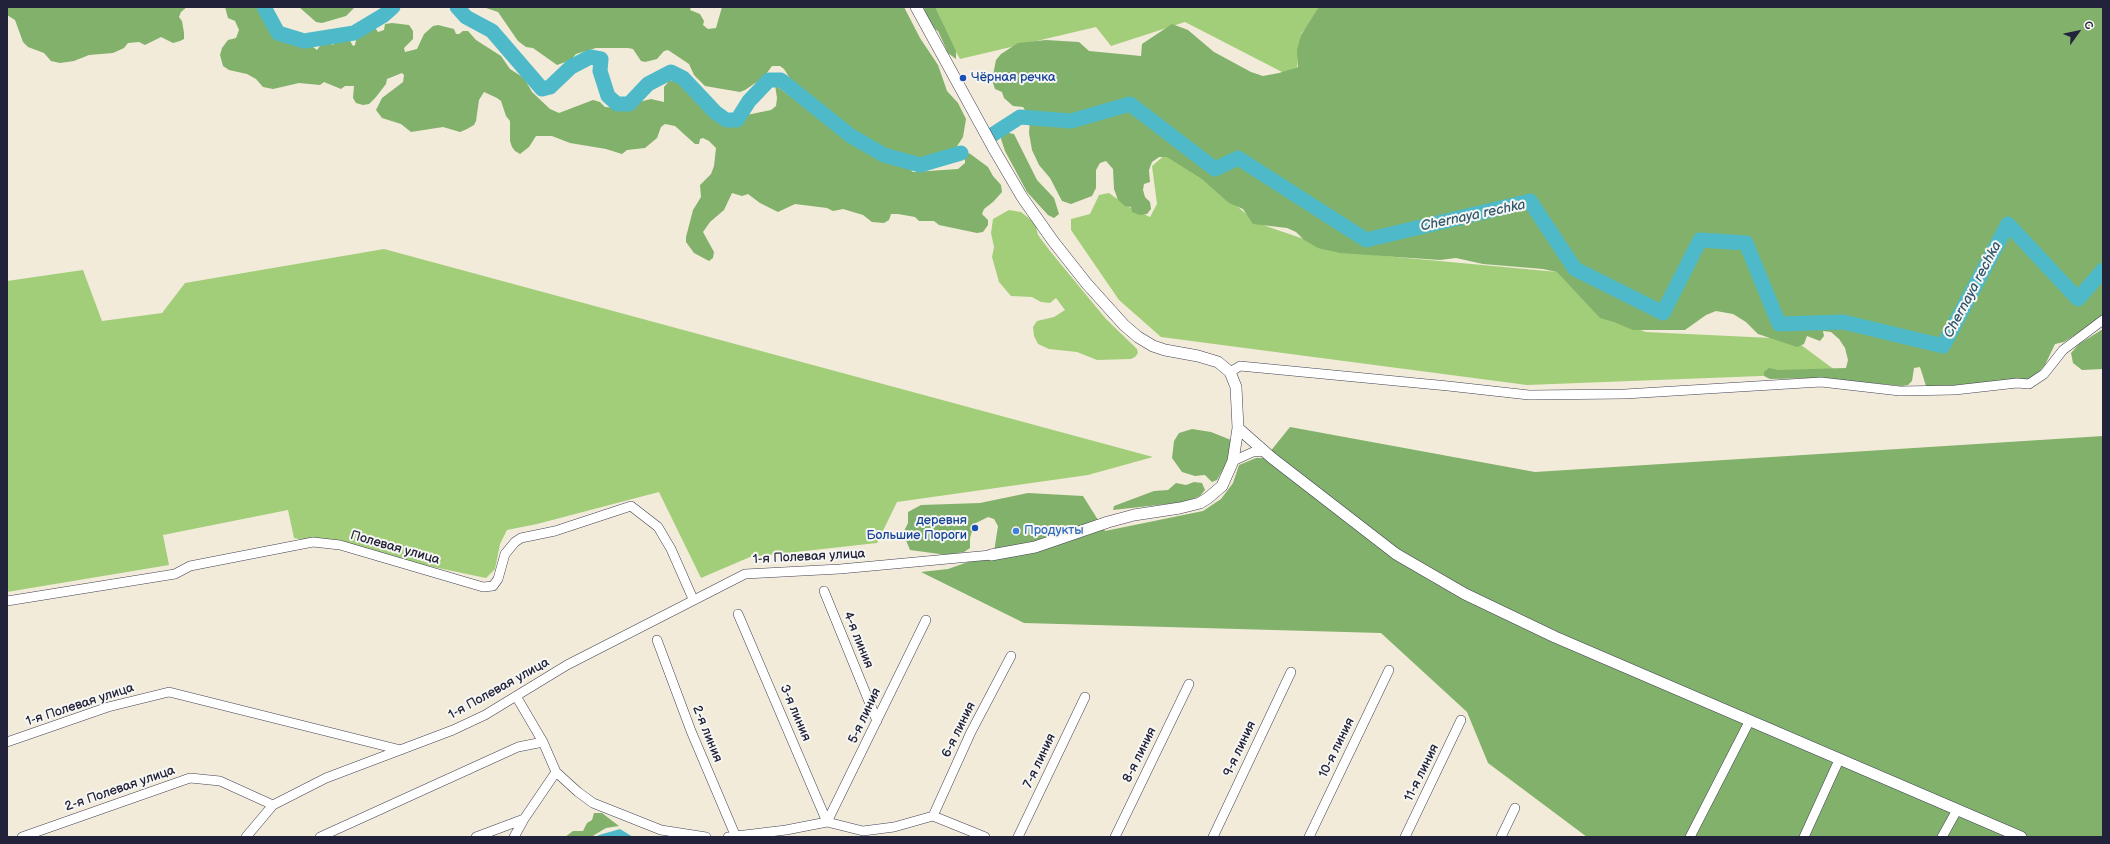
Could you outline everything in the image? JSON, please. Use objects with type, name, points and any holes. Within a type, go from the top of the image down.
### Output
[{"type":"street","points":[[916,7],[1022,197],[1053,241],[1087,284],[1124,325],[1138,337],[1153,346],[1165,350],[1198,356],[1218,362],[1230,372],[1236,387],[1238,428],[1233,461],[1222,486],[1208,498],[1200,503],[1121,518],[1035,547],[991,555]]},
{"type":"street","points":[[1230,372],[1240,366],[1432,384],[1529,395],[1625,394],[1821,382],[1900,391],[1955,390],[2017,383],[2029,384],[2044,374],[2063,350],[2103,320]]},
{"type":"street","points":[[1238,428],[1396,554],[1466,594],[1555,637],[1749,722],[2021,837]]},
{"type":"street","points":[[1233,461],[1253,452],[1265,451]]},
{"type":"street","name":"Полевая улица","points":[[7,601],[174,574],[190,566],[313,542],[340,545],[483,587],[493,586],[498,579],[505,554],[514,542],[521,538],[586,522],[612,511],[631,506],[658,527],[671,549],[693,599]]},
{"type":"street","name":"1-я Полевая улица","points":[[7,742],[108,707],[169,692],[401,750],[453,730],[485,715],[567,665],[693,599],[745,574],[840,569],[991,555]]},
{"type":"street","name":"4-я линия","points":[[824,591],[877,720]]},
{"type":"street","name":"3-я линия","points":[[738,614],[827,822]]},
{"type":"street","name":"5-я линия","points":[[827,822],[926,620]]},
{"type":"street","name":"2-я линия","points":[[657,640],[691,731],[736,837]]},
{"type":"street","name":"6-я линия","points":[[933,816],[971,732],[1011,656]]},
{"type":"street","name":"10-я линия","points":[[1309,837],[1389,670]]},
{"type":"street","name":"9-я линия","points":[[1213,837],[1291,672]]},
{"type":"street","name":"8-я линия","points":[[1115,837],[1188,684]]},
{"type":"street","points":[[516,696],[543,742],[556,772],[593,803],[661,830],[706,837]]},
{"type":"street","name":"7-я линия","points":[[1018,837],[1085,697]]},
{"type":"street","name":"11-я линия","points":[[1405,837],[1462,720]]},
{"type":"street","points":[[1690,837],[1749,722]]},
{"type":"street","points":[[320,837],[518,747],[543,742]]},
{"type":"street","points":[[246,837],[273,805],[326,778],[401,750]]},
{"type":"street","points":[[1804,837],[1839,760]]},
{"type":"street","points":[[514,837],[524,819],[556,772]]},
{"type":"street","name":"2-я Полевая улица","points":[[22,837],[190,778],[220,781],[273,805]]},
{"type":"street","points":[[1501,837],[1515,808]]},
{"type":"street","points":[[1942,837],[1957,810]]},
{"type":"street","points":[[728,837],[786,830],[827,822],[863,831],[894,827],[933,816],[985,837]]},
{"type":"street","points":[[476,837],[524,819]]},
{"type":"green space","points":[[7,7],[187,7],[181,12],[179,17],[182,21],[184,33],[184,39],[180,41],[173,43],[161,37],[145,45],[139,42],[128,43],[124,48],[113,53],[89,55],[74,61],[60,63],[51,61],[44,53],[28,47],[23,42],[15,20],[7,15]]},
{"type":"green space","points":[[225,7],[258,7],[277,37],[293,43],[305,41],[317,50],[323,42],[328,42],[333,45],[338,33],[345,32],[353,46],[355,45],[357,36],[367,29],[374,26],[378,32],[384,30],[385,24],[392,23],[409,25],[413,31],[413,39],[404,48],[405,52],[417,49],[424,34],[433,26],[438,25],[454,29],[456,34],[463,31],[468,31],[476,40],[501,56],[510,69],[524,78],[532,92],[550,109],[559,113],[593,100],[600,102],[605,107],[631,109],[639,102],[651,99],[664,102],[664,87],[669,81],[676,80],[700,105],[719,120],[729,125],[737,117],[771,110],[776,106],[777,98],[775,85],[791,97],[794,85],[784,69],[780,66],[772,66],[764,77],[740,92],[705,86],[694,75],[689,64],[668,50],[664,51],[657,59],[645,62],[641,61],[633,49],[596,48],[576,54],[571,60],[557,65],[533,48],[526,47],[518,41],[498,12],[483,7],[691,7],[690,10],[700,14],[704,21],[703,25],[708,29],[716,28],[722,7],[904,7],[920,38],[938,65],[947,91],[958,103],[966,119],[963,137],[952,154],[936,163],[905,160],[907,166],[913,172],[958,169],[965,163],[965,158],[969,153],[988,167],[993,176],[1001,185],[1002,192],[984,209],[982,214],[988,220],[988,225],[983,232],[977,233],[939,225],[934,221],[919,221],[915,217],[898,214],[891,214],[889,220],[884,223],[872,222],[863,215],[843,209],[833,211],[827,208],[795,204],[778,212],[760,203],[748,194],[742,196],[732,193],[724,210],[710,222],[703,232],[714,252],[713,258],[709,261],[694,253],[686,242],[686,237],[693,210],[701,197],[700,185],[711,174],[714,166],[716,148],[709,141],[703,138],[700,139],[699,144],[695,144],[675,126],[665,124],[661,127],[657,138],[645,148],[627,150],[622,154],[606,149],[570,143],[552,136],[536,136],[529,147],[520,154],[512,147],[510,141],[510,121],[506,116],[501,101],[484,92],[479,100],[476,121],[474,125],[467,129],[460,132],[443,127],[411,132],[401,124],[382,118],[376,110],[382,98],[403,82],[404,75],[402,73],[387,79],[386,84],[376,97],[369,104],[363,105],[356,103],[353,98],[354,86],[345,86],[341,89],[324,82],[320,85],[299,83],[273,89],[263,87],[256,79],[247,74],[229,70],[223,66],[220,55],[222,48],[228,40],[236,38],[239,30],[235,21],[228,18]]},
{"type":"green space","points":[[299,7],[355,7],[346,16],[322,23],[316,22]]},
{"type":"green space","points":[[924,7],[935,7],[956,51],[956,59],[948,53],[938,31],[933,28],[925,15]]},
{"type":"green space","points":[[931,7],[1324,7],[1301,34],[1297,67],[1284,73],[1185,22],[1111,46],[1096,27],[960,59]]},
{"type":"green space","points":[[1319,7],[2103,7],[2103,317],[2064,342],[2055,344],[2045,365],[2032,379],[1940,388],[1926,386],[1920,367],[1914,368],[1912,381],[1908,385],[1902,386],[1819,378],[1770,379],[1764,376],[1764,372],[1769,368],[1778,370],[1846,368],[1848,360],[1845,348],[1839,339],[1831,332],[1823,331],[1824,336],[1820,341],[1807,336],[1804,344],[1797,347],[1758,334],[1746,322],[1733,314],[1716,311],[1706,315],[1685,330],[1633,330],[1600,318],[1557,272],[1543,269],[1483,264],[1456,258],[1440,260],[1340,253],[1318,248],[1304,240],[1296,232],[1287,228],[1253,224],[1243,209],[1229,203],[1202,179],[1167,157],[1159,157],[1152,162],[1149,170],[1150,182],[1144,184],[1143,190],[1145,197],[1150,202],[1151,209],[1147,214],[1140,215],[1132,212],[1131,207],[1125,206],[1118,200],[1114,189],[1113,169],[1106,161],[1100,163],[1096,170],[1096,188],[1092,196],[1071,204],[1062,201],[1050,178],[1039,165],[1032,150],[1029,133],[1030,118],[1023,107],[1013,106],[1004,98],[1002,92],[995,89],[992,80],[996,60],[1001,54],[1018,43],[1046,40],[1079,42],[1089,51],[1141,56],[1142,44],[1172,24],[1188,30],[1214,52],[1251,72],[1263,76],[1279,73],[1298,67],[1297,50],[1301,35]]},
{"type":"green space","points":[[1004,132],[1014,134],[1037,180],[1054,198],[1059,214],[1054,218],[1048,215],[1027,192],[1005,151],[1001,139]]},
{"type":"green space","points":[[1166,154],[1200,175],[1257,223],[1342,252],[1558,272],[1597,314],[1646,332],[1793,339],[1839,373],[1527,385],[1161,337],[1119,300],[1071,230],[1071,219],[1090,214],[1099,195],[1109,193],[1127,206],[1150,217],[1157,204],[1152,166]]},
{"type":"green space","points":[[1009,210],[1021,212],[1035,223],[1038,235],[1050,251],[1106,319],[1137,349],[1138,353],[1135,357],[1131,359],[1097,360],[1077,352],[1049,349],[1038,344],[1034,336],[1033,327],[1037,321],[1054,317],[1065,310],[1056,298],[1050,303],[1041,302],[1032,297],[1011,296],[999,282],[992,257],[994,247],[991,233],[993,219]]},
{"type":"green space","points":[[384,249],[1153,457],[1088,475],[897,502],[877,543],[750,557],[701,578],[659,492],[537,524],[507,530],[500,544],[495,569],[486,578],[294,538],[288,510],[163,535],[169,565],[7,592],[7,281],[83,270],[102,321],[162,313],[185,283]]},
{"type":"green space","points":[[2103,329],[2103,369],[2082,370],[2073,363],[2071,353],[2079,344]]},
{"type":"green space","points":[[1290,427],[1535,472],[2103,436],[2103,837],[1587,837],[1488,763],[1467,712],[1381,633],[1024,623],[921,572],[948,569],[971,561],[993,558],[998,526],[994,519],[988,517],[974,524],[970,538],[970,548],[964,552],[947,555],[910,550],[903,533],[908,523],[908,512],[921,505],[980,503],[1028,493],[1083,496],[1105,531],[1203,511],[1221,499],[1233,483],[1239,465],[1256,458],[1265,458]]},
{"type":"green space","points":[[1192,429],[1211,432],[1231,440],[1227,462],[1217,480],[1212,482],[1205,475],[1195,476],[1182,472],[1172,458],[1174,441],[1179,433]]},
{"type":"green space","points":[[1194,482],[1202,483],[1205,490],[1200,496],[1185,502],[1113,510],[1114,506],[1154,491],[1168,490],[1176,483],[1186,485]]},
{"type":"green space","points":[[594,813],[602,813],[619,826],[606,828],[591,837],[565,837],[573,831],[583,831],[587,823],[592,820]]},
{"type":"water","points":[[620,829],[633,837],[596,837],[599,835]]},
{"type":"waterway","name":"Chernaya rechka","points":[[264,7],[278,33],[304,41],[354,33],[384,15],[393,7]]},
{"type":"waterway","name":"Chernaya rechka","points":[[457,7],[466,17],[492,31],[542,89],[550,87],[571,67],[590,57],[601,59],[600,71],[608,96],[617,104],[629,104],[648,84],[671,72],[683,78],[715,112],[726,120],[737,120],[749,101],[769,80],[781,80],[851,136],[884,155],[920,165],[961,153]]},
{"type":"waterway","name":"Chernaya rechka","points":[[992,135],[1020,117],[1071,121],[1130,104],[1215,169],[1238,158],[1366,240],[1530,201],[1575,269],[1663,313],[1700,240],[1746,243],[1779,324],[1843,322],[1943,346],[2008,224],[2078,299],[2103,270]]},
{"type":"place","name":"Чёрная речка","points":[[963,78]]},
{"type":"place","name":"деревня Большие Пороги","points":[[975,528]]},
{"type":"place","name":"Продукты","points":[[1016,531]]}]
